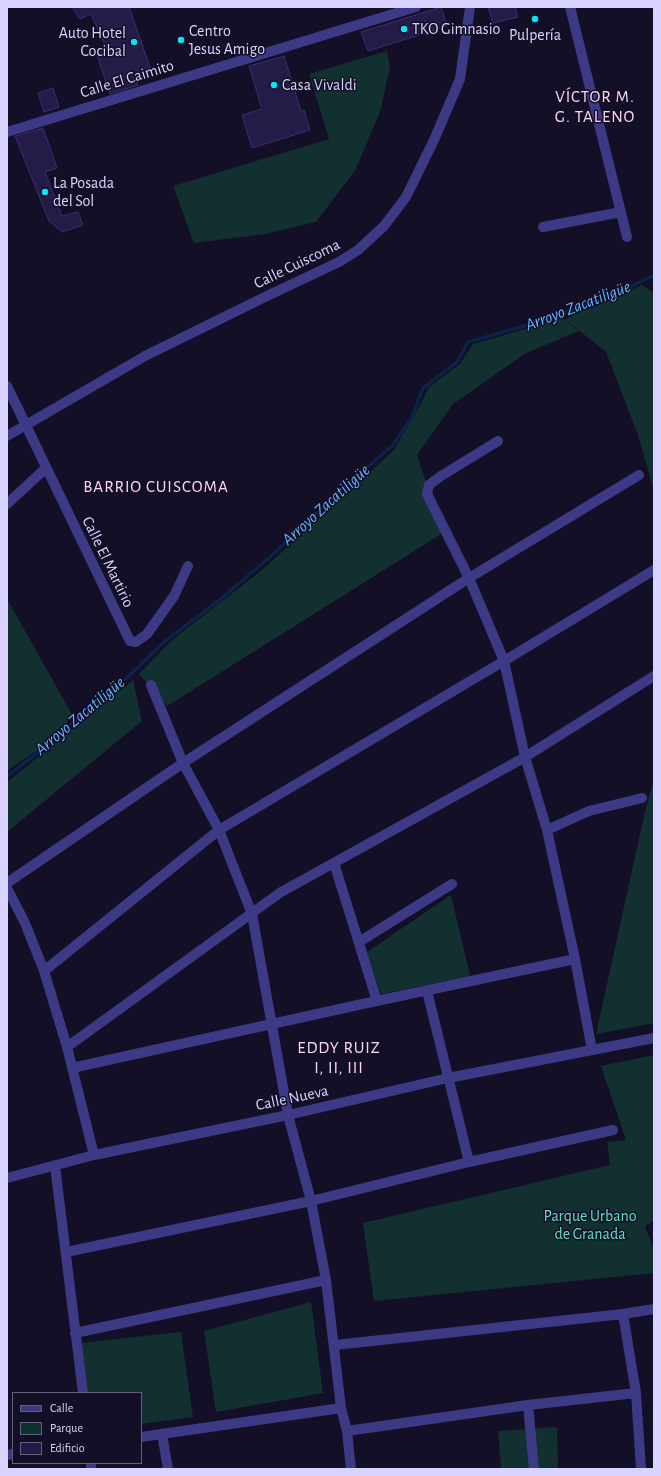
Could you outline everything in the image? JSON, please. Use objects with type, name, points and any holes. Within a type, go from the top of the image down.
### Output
[{"type":"street","name":"Calle El Caimito","points":[[7,132],[416,7]]},
{"type":"street","name":"Calle Cuiscoma","points":[[7,436],[25,424],[145,356],[339,262],[358,250],[384,226],[406,197],[434,140],[460,79],[470,7]]},
{"type":"street","points":[[570,7],[627,237]]},
{"type":"street","points":[[543,227],[621,212]]},
{"type":"street","name":"Calle El Martirio","points":[[7,386],[130,641],[136,642],[146,634],[174,596],[188,566]]},
{"type":"street","points":[[498,441],[441,476],[429,486],[427,494],[469,578],[504,661],[525,757],[547,830],[575,959],[592,1050]]},
{"type":"street","points":[[7,504],[46,468]]},
{"type":"street","points":[[7,882],[183,763],[469,578],[639,475]]},
{"type":"street","points":[[44,971],[219,830],[654,570]]},
{"type":"street","points":[[67,1047],[281,892],[525,757],[654,676]]},
{"type":"street","points":[[151,685],[183,763],[219,830],[252,914],[288,1115],[311,1201],[326,1280],[335,1345],[341,1408],[347,1430],[351,1469]]},
{"type":"street","points":[[547,830],[589,811],[642,798]]},
{"type":"street","points":[[334,863],[377,1001]]},
{"type":"street","points":[[359,942],[452,884]]},
{"type":"street","points":[[7,888],[25,923],[44,971],[67,1047],[94,1155]]},
{"type":"street","points":[[72,1068],[575,959]]},
{"type":"street","points":[[427,991],[469,1162]]},
{"type":"street","name":"Calle Nueva","points":[[7,1178],[94,1155],[288,1115],[448,1078],[654,1038]]},
{"type":"street","points":[[66,1252],[311,1201],[469,1162],[612,1130]]},
{"type":"street","points":[[55,1166],[83,1392]]},
{"type":"street","points":[[76,1333],[326,1280]]},
{"type":"street","points":[[335,1345],[623,1314],[654,1309]]},
{"type":"street","points":[[623,1314],[636,1393],[641,1469]]},
{"type":"street","points":[[347,1430],[528,1405],[636,1393]]},
{"type":"street","points":[[528,1405],[534,1469]]},
{"type":"street","points":[[142,1437],[341,1408]]},
{"type":"street","points":[[162,1434],[168,1469]]},
{"type":"green space","points":[[387,51],[390,66],[381,109],[356,169],[316,222],[265,234],[194,243],[173,186],[329,139],[309,74]]},
{"type":"green space","points":[[642,285],[654,293],[654,491],[638,435],[606,352],[565,319]]},
{"type":"green space","points":[[563,318],[579,331],[526,353],[453,404],[417,455],[443,533],[167,706],[139,674],[171,641],[262,570],[393,451],[429,387],[460,364],[473,344]]},
{"type":"green space","points":[[7,599],[73,716],[46,744],[7,771]]},
{"type":"green space","points":[[133,680],[142,721],[7,832],[7,782]]},
{"type":"green space","points":[[654,778],[654,1023],[596,1034],[644,816]]},
{"type":"green space","points":[[451,895],[470,976],[381,994],[367,952]]},
{"type":"green space","name":"Parque Urbano de Granada","points":[[654,1055],[654,1220],[645,1227],[654,1249],[654,1273],[374,1301],[363,1223],[610,1165],[607,1142],[626,1140],[601,1066]]},
{"type":"green space","points":[[311,1302],[323,1393],[216,1412],[204,1331]]},
{"type":"green space","points":[[181,1332],[193,1417],[142,1424],[142,1392],[86,1392],[80,1343]]},
{"type":"green space","points":[[557,1427],[558,1469],[501,1469],[498,1431]]},
{"type":"building","points":[[72,7],[129,7],[152,73],[135,78],[138,85],[110,94],[97,55],[107,49],[91,14],[80,19]]},
{"type":"building","name":"TKO Gimnasio","points":[[441,7],[447,26],[368,51],[361,32]]},
{"type":"building","points":[[488,7],[515,7],[518,17],[493,23]]},
{"type":"building","name":"Casa Vivaldi","points":[[284,56],[301,111],[304,110],[310,130],[252,148],[242,115],[262,109],[249,66]]},
{"type":"building","points":[[53,88],[59,107],[44,112],[38,93]]},
{"type":"building","name":"La Posada del Sol","points":[[43,128],[57,168],[45,172],[62,216],[78,212],[83,225],[62,232],[49,221],[15,136]]},
{"type":"waterway","name":"Arroyo Zacatiligüe","points":[[7,776],[44,748],[129,676],[164,642],[222,598],[271,556],[357,476],[392,446],[411,419],[423,388],[457,362],[468,342],[539,322],[616,294],[654,275]]},
{"type":"place","name":"Pulpería","points":[[535,19]]},
{"type":"place","name":"TKO Gimnasio","points":[[404,29]]},
{"type":"place","name":"Centro Jesus Amigo","points":[[181,40]]},
{"type":"place","name":"Auto Hotel Cocibal","points":[[134,42]]},
{"type":"place","name":"Casa Vivaldi","points":[[274,85]]},
{"type":"place","name":"La Posada del Sol","points":[[45,192]]},
{"type":"district","name":"VÍCTOR M. G. TALENO","points":[[595,107]]},
{"type":"district","name":"BARRIO CUISCOMA","points":[[156,487]]},
{"type":"district","name":"EDDY RUIZ I, II, III","points":[[339,1058]]}]
